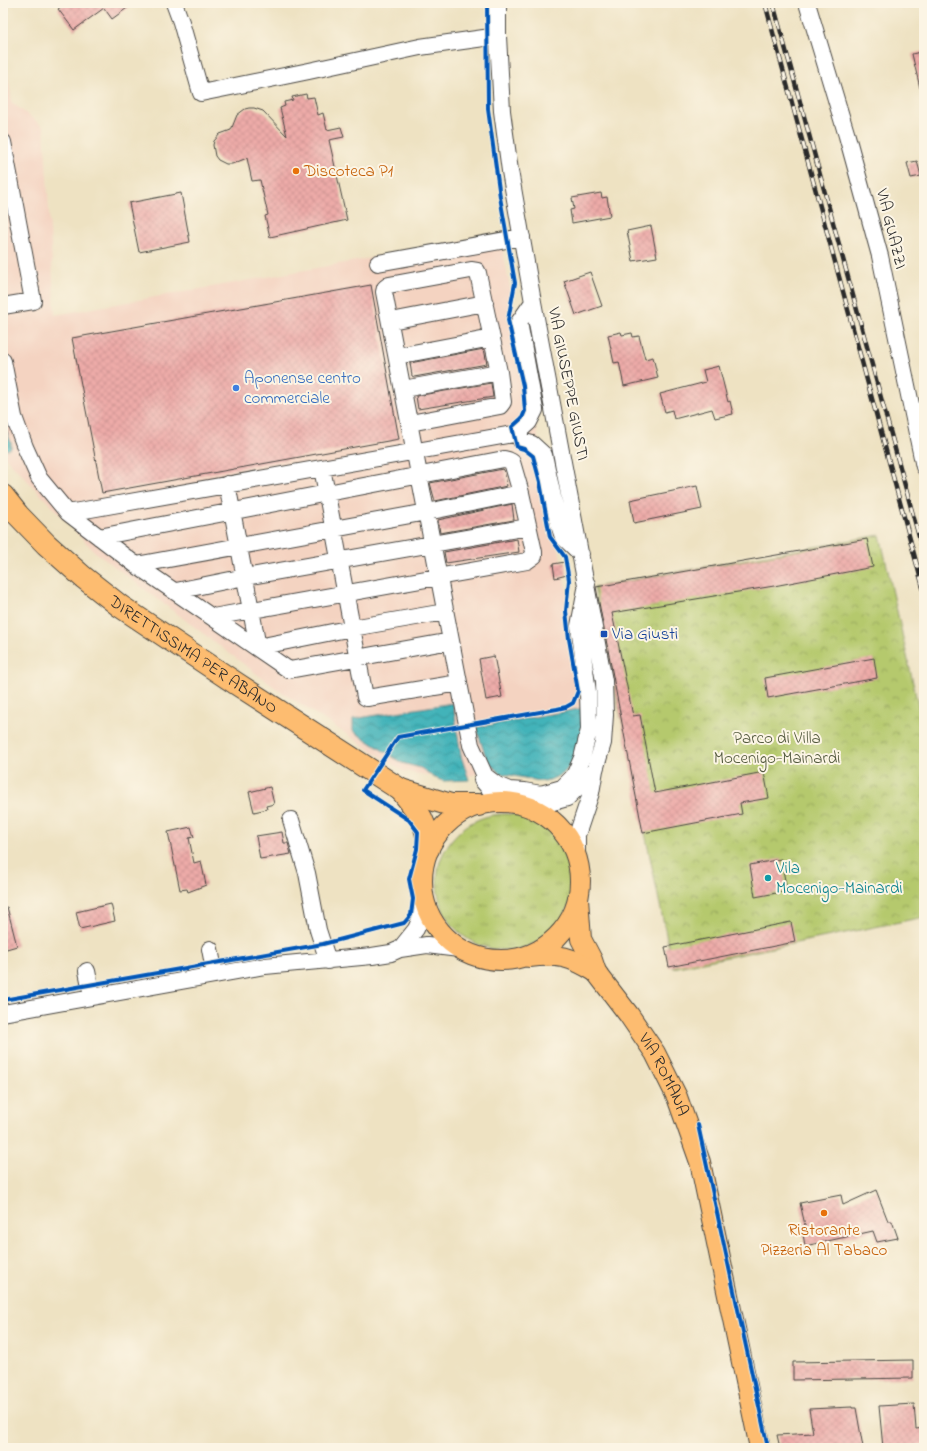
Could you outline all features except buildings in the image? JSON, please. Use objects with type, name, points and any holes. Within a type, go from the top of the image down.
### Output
[{"type":"highway","name":"DIRETTISSIMA PER ABANO","points":[[3,496],[18,515],[46,544],[83,577],[120,606],[401,790],[451,805],[478,805]]},
{"type":"highway","name":"DIRETTISSIMA PER ABANO","points":[[401,790],[417,810],[425,826],[428,837],[428,849]]},
{"type":"main road","points":[[501,802],[521,804],[546,816],[565,834],[577,859],[580,872],[578,899],[568,924],[549,944],[525,957],[503,961],[480,958],[459,949],[444,937],[432,921],[424,903],[421,876],[428,849],[440,830],[457,815],[478,805],[501,802]]},
{"type":"main road","name":"VIA ROMANA","points":[[578,899],[580,939],[592,960],[596,972],[629,1015],[655,1053],[677,1097],[700,1162],[760,1448]]},
{"type":"main road","name":"VIA ROMANA","points":[[525,957],[547,955],[566,957],[596,972]]},
{"type":"street","points":[[174,3],[181,22],[201,93],[420,47],[498,36]]},
{"type":"street","name":"VIA GIUSEPPE GIUSTI","points":[[498,3],[498,36],[502,111],[510,171],[604,681],[605,716],[603,743],[595,770],[591,793],[577,835],[577,859]]},
{"type":"street","name":"VIA GUAZZI","points":[[807,3],[847,136],[878,249],[924,468]]},
{"type":"street","points":[[3,142],[10,220],[33,301],[3,306]]},
{"type":"street","points":[[378,263],[522,237]]},
{"type":"street","points":[[410,423],[500,406],[503,402],[499,372],[485,303],[478,273],[475,270],[389,285],[384,292],[391,321],[403,389],[471,745],[472,761],[479,777],[501,802]]},
{"type":"street","points":[[533,302],[519,322],[535,410],[529,422],[519,431],[521,441],[532,444],[544,455],[563,537],[581,554]]},
{"type":"street","points":[[391,321],[485,303]]},
{"type":"street","points":[[397,356],[492,338]]},
{"type":"street","points":[[3,362],[14,417],[25,447],[39,478],[68,512],[136,565],[258,647],[289,670],[451,641]]},
{"type":"street","points":[[403,389],[499,372]]},
{"type":"street","points":[[68,512],[520,433]]},
{"type":"street","points":[[99,537],[504,459],[512,462],[514,465],[534,556],[528,561],[213,617]]},
{"type":"street","points":[[322,468],[365,697],[368,698],[459,683]]},
{"type":"street","points":[[227,484],[258,647]]},
{"type":"street","points":[[136,565],[239,545],[427,512],[521,493]]},
{"type":"street","points":[[176,592],[245,577],[528,527]]},
{"type":"street","points":[[471,745],[485,776],[497,785],[509,790],[540,794],[562,788],[574,776],[582,758],[590,730],[588,692],[579,626],[587,584]]},
{"type":"street","points":[[258,647],[352,628],[446,612]]},
{"type":"street","name":"VIA GIUSEPPE GIUSTI","points":[[521,804],[546,804],[567,798],[595,770]]},
{"type":"street","points":[[291,820],[306,873],[318,930],[328,961]]},
{"type":"street","points":[[400,949],[416,929],[424,903]]},
{"type":"street","points":[[3,1013],[265,966],[372,956],[391,953],[400,949],[427,945],[459,949]]},
{"type":"street","points":[[210,950],[215,975]]},
{"type":"street","points":[[87,971],[92,996]]},
{"type":"shaded area","points":[[3,50],[12,103],[44,127],[55,315],[500,235],[583,677],[578,727],[525,771],[488,771],[453,780],[403,771],[274,687],[94,551],[6,458],[3,453]]},
{"type":"green space","name":"Parco di Villa Mocenigo-Mainardi","points":[[880,535],[924,732],[924,917],[673,968],[594,587]]},
{"type":"green space","points":[[498,814],[512,814],[531,819],[543,825],[558,839],[568,856],[572,869],[572,895],[568,908],[562,920],[548,935],[543,939],[525,947],[512,950],[498,950],[479,945],[467,939],[452,925],[448,920],[440,902],[437,889],[437,875],[442,856],[448,844],[462,829],[467,825],[485,817]]},
{"type":"water","points":[[3,422],[11,443],[11,448],[7,450],[3,447]]},
{"type":"water","points":[[453,703],[461,756],[469,780],[443,781],[433,777],[421,768],[402,763],[353,731],[353,719]]},
{"type":"water","points":[[585,708],[584,727],[572,763],[563,774],[545,782],[499,773],[486,758],[476,727]]},
{"type":"railway","points":[[765,3],[924,591]]},
{"type":"railway","points":[[773,3],[924,555]]},
{"type":"cycle path","points":[[3,1000],[323,944],[404,923],[411,915],[413,899],[409,879],[417,849],[418,832],[409,820],[363,790],[398,737],[557,709],[566,707],[573,703],[578,691],[566,611],[569,580],[565,557],[550,537],[540,482],[533,456],[524,449],[517,447],[512,427],[522,418],[525,411],[523,386],[508,320],[515,283],[500,197],[488,109],[487,3]]},
{"type":"cycle path","points":[[698,1125],[768,1448]]},
{"type":"place","name":"Discoteca P1","points":[[296,171]]},
{"type":"place","name":"Aponense centro commerciale","points":[[236,388]]},
{"type":"place","name":"Via Giusti","points":[[604,634]]},
{"type":"place","name":"Vila Mocenigo-Mainardi","points":[[768,878]]},
{"type":"place","name":"Ristorante Pizzeria Al Tabaco","points":[[824,1213]]}]
